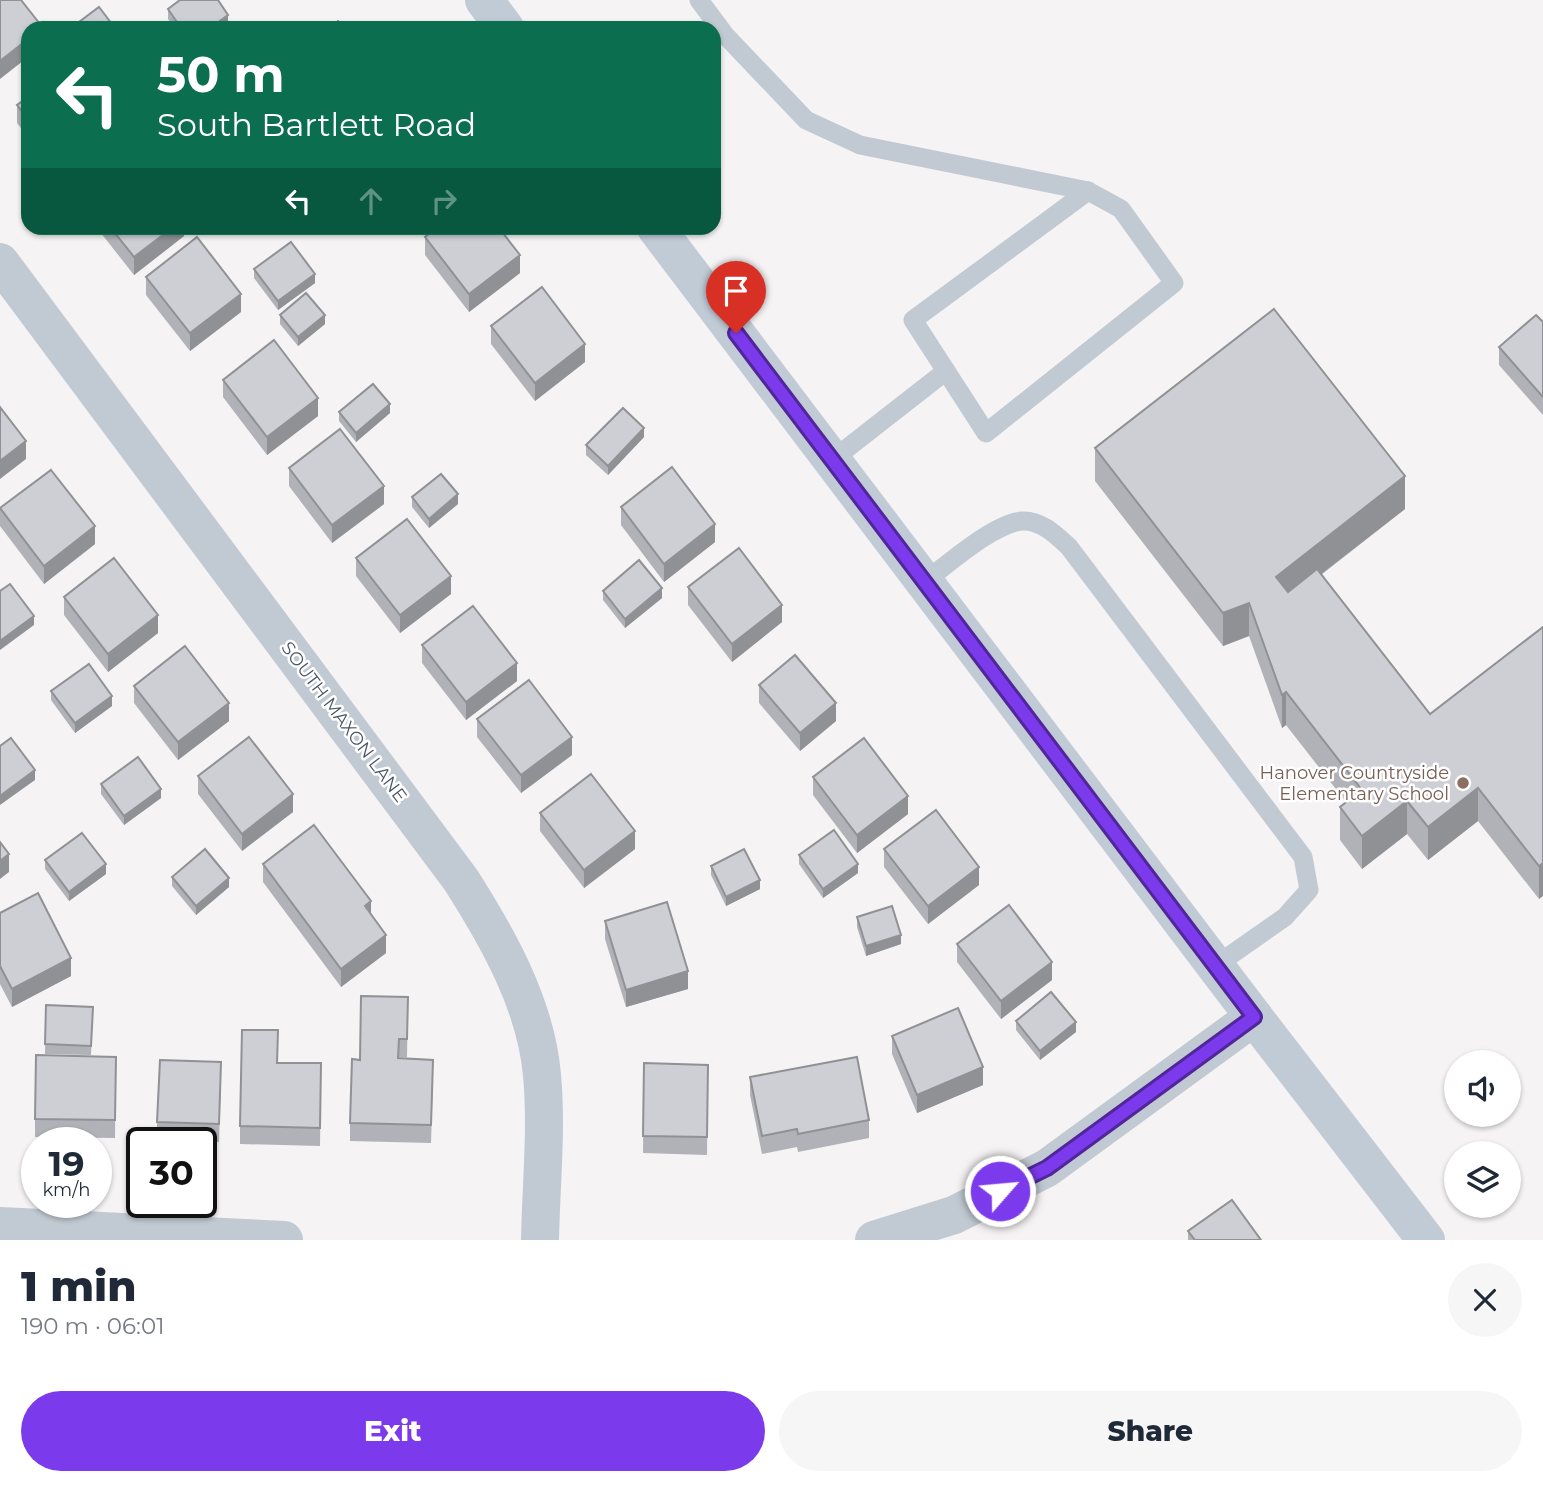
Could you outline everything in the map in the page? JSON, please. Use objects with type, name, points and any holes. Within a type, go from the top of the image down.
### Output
[{"type":"main road","points":[[484,0],[500,21]]},
{"type":"main road","points":[[661,235],[1426,1240]]},
{"type":"street","name":"SOUTH MAXON LANE","points":[[0,262],[461,880],[488,923],[526,1007],[542,1072],[540,1240]]},
{"type":"street","points":[[874,1240],[954,1215],[1047,1168],[1254,1017]]},
{"type":"street","points":[[0,1226],[284,1240]]},
{"type":"lane","points":[[699,0],[715,21]]},
{"type":"lane","points":[[721,30],[806,120],[860,145],[1088,191],[1121,209],[1174,283],[986,433],[913,320],[1088,191]]},
{"type":"lane","points":[[832,460],[946,371]]},
{"type":"lane","points":[[924,582],[995,531],[1022,521],[1049,529],[1069,547],[1303,857],[1309,890],[1285,917],[1215,966]]},
{"type":"building","points":[[0,0],[21,0],[38,21],[21,21],[21,44],[0,61]]},
{"type":"building","points":[[180,0],[218,0],[228,15],[220,21],[176,21],[168,9]]},
{"type":"building","points":[[99,7],[110,21],[80,21]]},
{"type":"building","points":[[117,235],[163,235],[134,257]]},
{"type":"building","points":[[504,235],[520,255],[469,294],[425,237]]},
{"type":"building","points":[[197,237],[241,294],[190,333],[146,277]]},
{"type":"building","points":[[291,242],[315,274],[278,301],[254,269]]},
{"type":"building","points":[[542,287],[585,344],[535,383],[491,326]]},
{"type":"building","points":[[306,293],[325,315],[298,337],[280,315]]},
{"type":"building","points":[[1274,309],[1405,476],[1276,577],[1288,592],[1317,569],[1430,714],[1543,627],[1543,863],[1539,866],[1478,788],[1428,827],[1407,801],[1362,836],[1340,807],[1362,790],[1286,692],[1282,695],[1249,603],[1223,613],[1095,448]]},
{"type":"building","points":[[1536,315],[1543,322],[1543,397],[1499,347]]},
{"type":"building","points":[[274,340],[318,398],[267,437],[223,380]]},
{"type":"building","points":[[373,384],[390,404],[356,433],[339,412]]},
{"type":"building","points":[[0,407],[26,441],[0,461]]},
{"type":"building","points":[[623,408],[644,428],[608,466],[586,445]]},
{"type":"building","points":[[340,429],[384,486],[332,525],[289,468]]},
{"type":"building","points":[[672,467],[715,524],[664,564],[621,507]]},
{"type":"building","points":[[51,470],[95,526],[44,566],[0,508]]},
{"type":"building","points":[[441,474],[458,494],[429,519],[412,497]]},
{"type":"building","points":[[407,519],[451,576],[400,615],[356,558]]},
{"type":"building","points":[[739,548],[782,605],[732,644],[688,587]]},
{"type":"building","points":[[114,558],[158,615],[108,654],[64,597]]},
{"type":"building","points":[[639,560],[662,588],[625,619],[603,591]]},
{"type":"building","points":[[10,584],[34,616],[0,641],[0,591]]},
{"type":"building","points":[[473,606],[517,663],[466,702],[422,645]]},
{"type":"building","points":[[185,646],[229,703],[178,742],[134,686]]},
{"type":"building","points":[[795,655],[836,703],[800,733],[759,685]]},
{"type":"building","points":[[89,664],[112,696],[75,723],[51,691]]},
{"type":"building","points":[[529,680],[572,737],[521,775],[477,719]]},
{"type":"building","points":[[249,737],[293,794],[242,834],[198,776]]},
{"type":"building","points":[[11,738],[35,770],[0,796],[0,746]]},
{"type":"building","points":[[864,738],[908,796],[857,835],[813,777]]},
{"type":"building","points":[[138,757],[161,789],[124,816],[101,784]]},
{"type":"building","points":[[591,774],[635,831],[584,870],[540,813]]},
{"type":"building","points":[[936,810],[979,867],[928,906],[884,849]]},
{"type":"building","points":[[314,825],[371,901],[365,906],[386,935],[341,969],[263,864]]},
{"type":"building","points":[[834,830],[858,864],[823,889],[799,855]]},
{"type":"building","points":[[82,833],[106,864],[69,892],[45,860]]},
{"type":"building","points":[[0,842],[9,854],[0,861]]},
{"type":"building","points":[[205,849],[229,878],[196,906],[172,877]]},
{"type":"building","points":[[744,849],[760,880],[726,897],[711,866]]},
{"type":"building","points":[[38,893],[71,958],[12,989],[0,966],[0,913]]},
{"type":"building","points":[[667,902],[688,971],[626,990],[605,921]]},
{"type":"building","points":[[1009,905],[1052,962],[1001,1001],[957,944]]},
{"type":"building","points":[[892,906],[901,935],[866,946],[857,917]]},
{"type":"building","points":[[1051,992],[1076,1022],[1040,1051],[1016,1021]]},
{"type":"building","points":[[361,996],[408,997],[407,1039],[399,1039],[398,1058],[433,1060],[431,1125],[350,1123],[352,1059],[360,1060]]},
{"type":"building","points":[[46,1005],[93,1007],[91,1046],[45,1044]]},
{"type":"building","points":[[958,1008],[983,1067],[917,1095],[892,1036]]},
{"type":"building","points":[[242,1030],[278,1030],[277,1063],[321,1063],[320,1128],[240,1126]]},
{"type":"building","points":[[36,1055],[116,1057],[115,1120],[35,1119]]},
{"type":"building","points":[[857,1057],[869,1120],[798,1134],[797,1129],[762,1136],[750,1077]]},
{"type":"building","points":[[160,1060],[221,1062],[219,1124],[157,1122]]},
{"type":"building","points":[[644,1063],[708,1065],[707,1137],[643,1136]]},
{"type":"building","points":[[1232,1200],[1261,1240],[1195,1240],[1188,1231]]},
{"type":"place","name":"Hanover Countryside Elementary School","points":[[1463,783]]},
{"type":"route","points":[[736,333],[1254,1017],[1047,1168],[1000,1191]]}]
